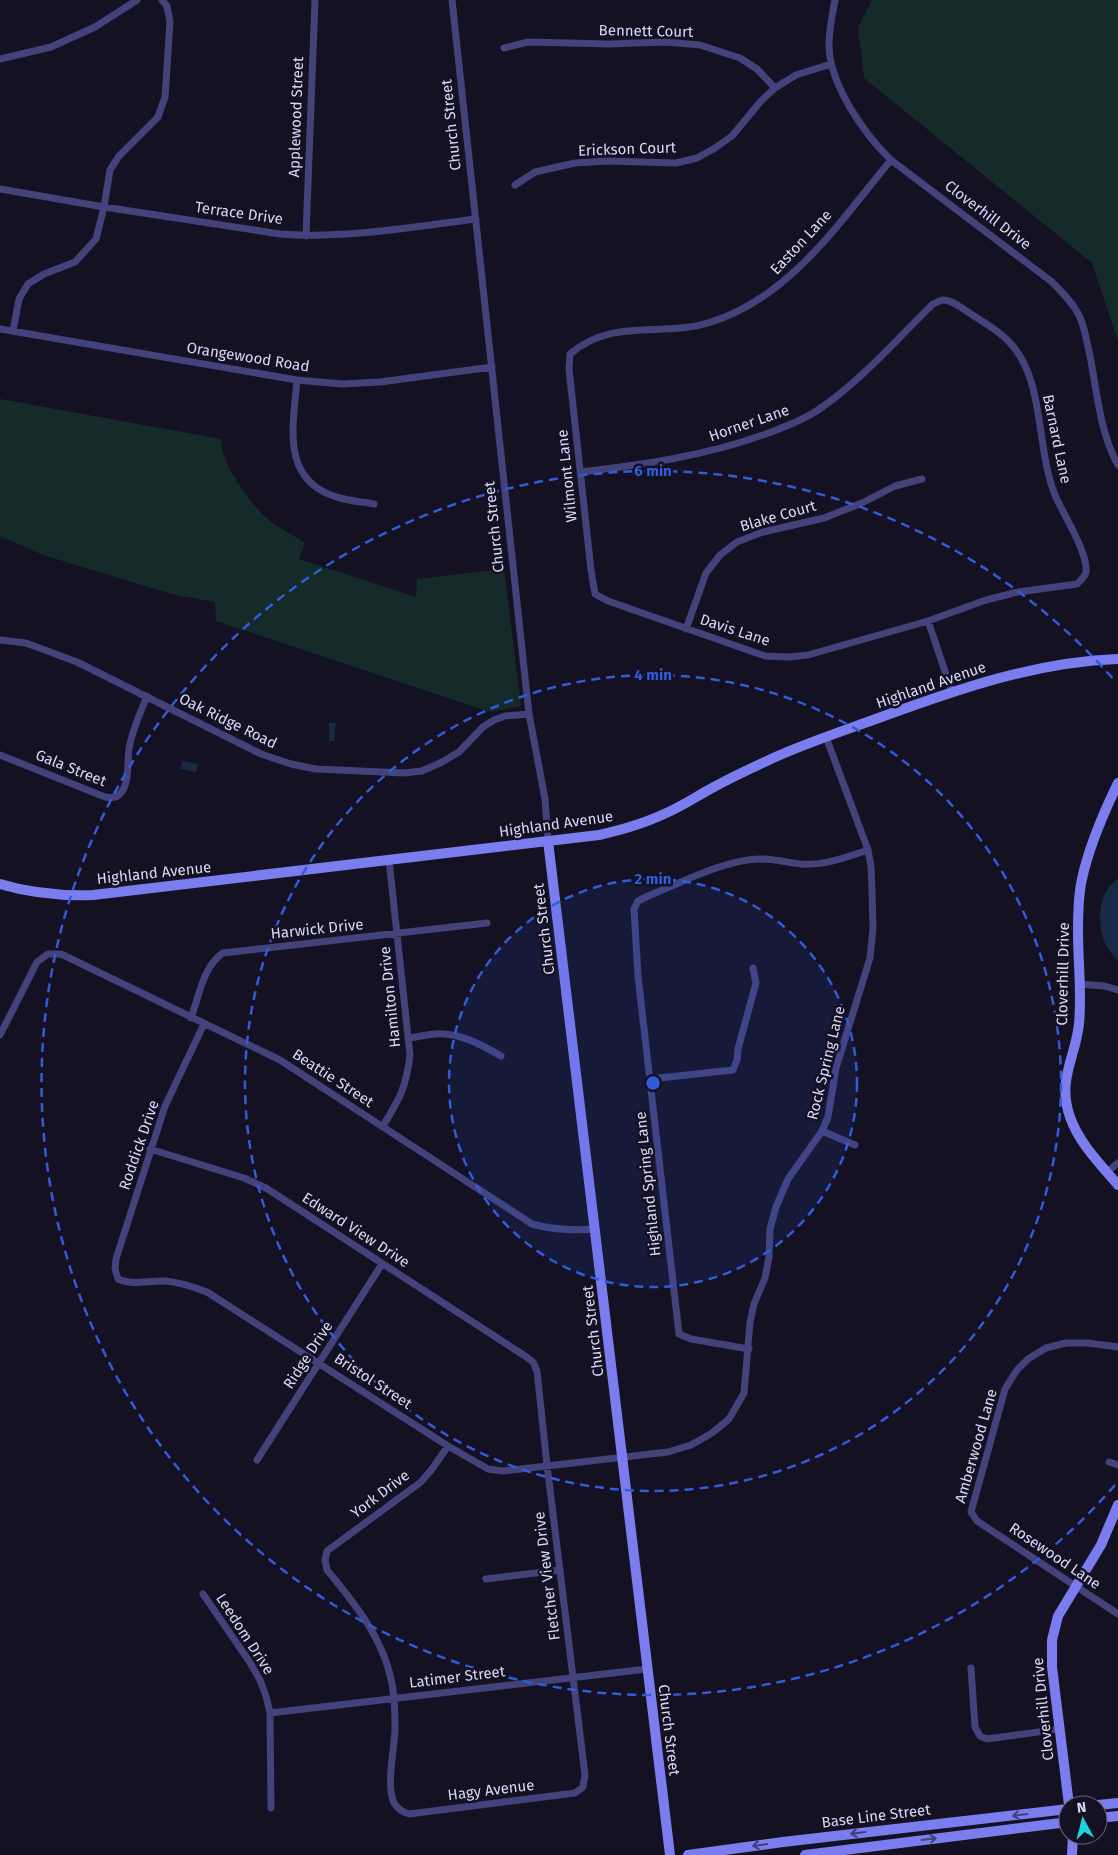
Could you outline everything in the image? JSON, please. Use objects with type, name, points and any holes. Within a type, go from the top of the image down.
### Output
[{"type":"main road","name":"Highland Avenue","points":[[0,884],[46,894],[93,895],[599,835],[637,825],[665,814],[773,758],[952,692],[1016,673],[1095,660],[1118,659]]},
{"type":"main road","name":"Cloverhill Drive","points":[[1118,783],[1104,812],[1081,880],[1078,931],[1080,984],[1078,1026],[1066,1076],[1065,1094],[1070,1117],[1080,1139],[1118,1185]]},
{"type":"main road","name":"Church Street","points":[[548,842],[670,1855]]},
{"type":"main road","name":"Cloverhill Drive","points":[[1068,1795],[1052,1666],[1052,1640],[1058,1616],[1101,1545],[1118,1505]]},
{"type":"main road","name":"Base Line Street","points":[[688,1855],[1058,1810]]},
{"type":"main road","name":"Base Line Street","points":[[805,1855],[1058,1823]]},
{"type":"street","points":[[0,59],[51,47],[95,27],[137,0]]},
{"type":"street","points":[[13,331],[19,299],[28,284],[44,274],[75,262],[96,239],[110,170],[119,156],[158,118],[164,97],[170,22],[167,6],[162,0]]},
{"type":"street","name":"Applewood Street","points":[[306,236],[314,0]]},
{"type":"street","name":"Church Street","points":[[452,0],[529,714],[545,799],[548,842]]},
{"type":"street","name":"Cloverhill Drive","points":[[835,0],[829,47],[835,80],[875,145],[891,160],[1052,282],[1066,296],[1079,316],[1086,338],[1104,432],[1118,465]]},
{"type":"street","name":"Bennett Court","points":[[504,48],[528,42],[609,44],[665,42],[700,45],[740,58],[757,70],[775,88]]},
{"type":"street","name":"Erickson Court","points":[[516,185],[535,172],[575,163],[607,161],[676,163],[697,158],[732,136],[761,101],[775,88],[796,75],[831,64]]},
{"type":"street","name":"Easton Lane","points":[[570,354],[588,342],[613,333],[632,330],[686,328],[712,322],[750,306],[786,280],[814,252],[891,160]]},
{"type":"street","name":"Terrace Drive","points":[[0,189],[104,207],[280,234],[306,236],[346,235],[476,219]]},
{"type":"street","name":"Horner Lane","points":[[580,472],[655,463],[700,454],[786,427],[817,411],[850,386],[933,304],[943,300]]},
{"type":"street","name":"Barnard Lane","points":[[928,621],[986,600],[1018,592],[1077,584],[1084,578],[1086,572],[1084,559],[1054,494],[1030,377],[1022,358],[1011,343],[997,330],[953,303],[943,300]]},
{"type":"street","name":"Orangewood Road","points":[[0,329],[298,380],[342,384],[380,382],[492,367]]},
{"type":"street","name":"Wilmont Lane","points":[[570,354],[569,369],[592,583],[595,594]]},
{"type":"street","points":[[298,380],[293,424],[293,448],[298,467],[314,487],[339,498],[374,504]]},
{"type":"street","name":"Blake Court","points":[[686,629],[706,573],[720,555],[737,542],[763,532],[824,518],[862,503],[895,486],[922,478]]},
{"type":"street","name":"Davis Lane","points":[[595,594],[608,601],[765,656],[788,657],[808,655],[928,621]]},
{"type":"street","points":[[928,621],[952,692]]},
{"type":"street","name":"Oak Ridge Road","points":[[0,640],[26,643],[53,652],[147,696],[262,754],[290,764],[316,769],[404,773],[422,771],[459,752],[483,727],[494,720],[505,716],[529,714]]},
{"type":"street","name":"Gala Street","points":[[0,755],[105,797],[113,798],[120,795],[125,785],[133,731],[147,696]]},
{"type":"street","name":"Rock Spring Lane","points":[[622,1456],[668,1452],[691,1446],[712,1434],[729,1418],[744,1393],[750,1322],[754,1304],[765,1278],[769,1257],[770,1229],[776,1207],[788,1179],[822,1131],[828,1116],[836,1068],[870,958],[872,867],[868,850],[826,737]]},
{"type":"street","name":"Highland Spring Lane","points":[[749,1349],[691,1340],[678,1334],[638,976],[634,909],[638,901],[732,863],[774,859],[802,864],[829,863],[868,850]]},
{"type":"street","name":"Hamilton Drive","points":[[383,1126],[401,1097],[408,1075],[410,1055],[389,860]]},
{"type":"street","name":"Harwick Drive","points":[[191,1018],[209,968],[215,959],[223,953],[487,924]]},
{"type":"street","name":"Beattie Street","points":[[0,1035],[37,962],[48,954],[61,954],[280,1060],[532,1224],[551,1229],[596,1229]]},
{"type":"street","points":[[650,1079],[733,1070],[756,983],[754,968]]},
{"type":"street","points":[[1080,984],[1104,986],[1118,990]]},
{"type":"street","name":"Roddick Drive","points":[[118,1279],[115,1269],[116,1259],[150,1149],[165,1106],[204,1024]]},
{"type":"street","points":[[408,1038],[437,1034],[454,1035],[481,1044],[501,1056]]},
{"type":"street","points":[[822,1131],[855,1145]]},
{"type":"street","name":"Edward View Drive","points":[[150,1149],[244,1178],[266,1188],[533,1362]]},
{"type":"street","points":[[1107,1172],[1118,1163]]},
{"type":"street","name":"Ridge Drive","points":[[256,1460],[382,1264]]},
{"type":"street","name":"Bristol Street","points":[[118,1279],[127,1283],[165,1281],[207,1292],[448,1446],[488,1469],[503,1471],[622,1456]]},
{"type":"street","name":"Amberwood Lane","points":[[976,1521],[971,1512],[974,1498],[1006,1389],[1017,1370],[1028,1359],[1046,1348],[1066,1343],[1088,1343],[1118,1347]]},
{"type":"street","name":"Fletcher View Drive","points":[[533,1362],[537,1371],[585,1775],[583,1787]]},
{"type":"street","name":"York Drive","points":[[394,1698],[384,1657],[371,1627],[328,1570],[325,1560],[327,1551],[421,1482],[448,1446]]},
{"type":"street","points":[[1109,1462],[1118,1465]]},
{"type":"street","name":"Rosewood Lane","points":[[976,1521],[1118,1614]]},
{"type":"street","points":[[486,1579],[560,1570]]},
{"type":"street","name":"Leedom Drive","points":[[203,1594],[250,1661],[260,1680],[270,1712],[271,1808]]},
{"type":"street","points":[[970,1668],[976,1727],[980,1736],[987,1739],[1060,1729]]},
{"type":"street","name":"Latimer Street","points":[[270,1712],[647,1669]]},
{"type":"street","name":"Hagy Avenue","points":[[394,1698],[395,1729],[391,1784],[394,1802],[400,1811],[408,1814],[575,1793],[583,1787]]},
{"type":"green space","points":[[872,0],[1118,0],[1118,341],[1092,263],[864,78],[858,27]]},
{"type":"green space","points":[[0,399],[221,439],[225,458],[230,469],[250,500],[267,519],[305,543],[299,559],[416,597],[417,579],[504,569],[521,706],[490,712],[216,621],[215,602],[175,595],[43,555],[0,536]]},
{"type":"water","points":[[329,723],[336,723],[334,741],[329,741]]},
{"type":"water","points":[[182,761],[198,764],[196,772],[180,769]]},
{"type":"water","points":[[1118,879],[1118,961],[1106,945],[1100,919],[1106,891]]}]
